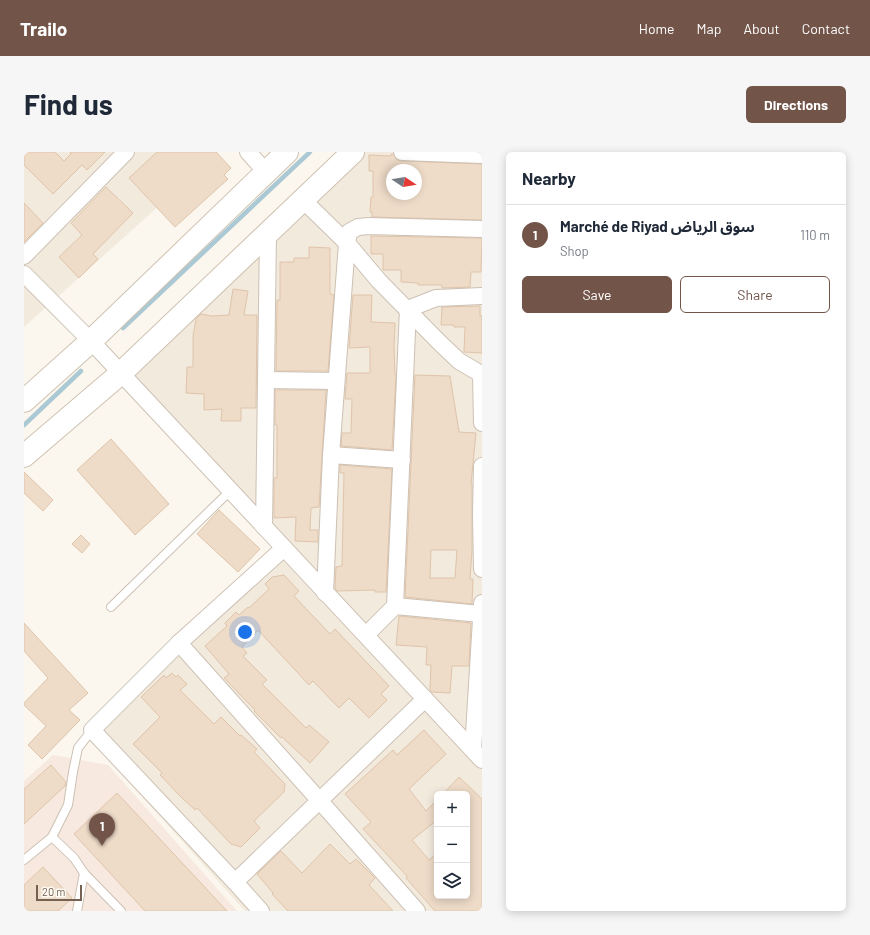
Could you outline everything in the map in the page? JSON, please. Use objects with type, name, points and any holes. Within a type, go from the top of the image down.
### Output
[{"type":"main road","points":[[24,402],[91,342],[287,152]]},
{"type":"main road","points":[[24,456],[120,374],[353,152]]},
{"type":"street","points":[[24,256],[126,152]]},
{"type":"street","points":[[248,152],[266,172]]},
{"type":"street","points":[[402,152],[482,155]]},
{"type":"street","points":[[303,200],[347,243],[379,280],[460,361],[481,374],[482,423]]},
{"type":"street","points":[[325,592],[336,380],[349,232],[358,227],[369,226],[482,229]]},
{"type":"street","points":[[264,527],[268,234]]},
{"type":"street","points":[[24,274],[91,342],[477,755]]},
{"type":"street","points":[[408,309],[436,298],[482,296]]},
{"type":"street","points":[[366,635],[395,606],[408,309]]},
{"type":"street","points":[[266,380],[336,380]]},
{"type":"street","points":[[331,455],[402,460]]},
{"type":"street","points":[[482,466],[482,569]]},
{"type":"street","points":[[261,911],[92,730],[178,643],[284,548]]},
{"type":"street","points":[[395,606],[482,609],[477,755]]},
{"type":"street","points":[[178,643],[320,800],[417,911]]},
{"type":"street","points":[[235,882],[425,699]]},
{"type":"lane","points":[[110,607],[230,491]]},
{"type":"lane","points":[[24,860],[52,837],[68,805],[78,748],[92,730]]},
{"type":"lane","points":[[52,837],[74,858],[84,873],[121,911]]},
{"type":"lane","points":[[76,911],[84,873]]},
{"type":"shaded area","points":[[24,152],[219,152],[24,327]]},
{"type":"shaded area","points":[[343,152],[482,152],[482,911],[245,911],[84,732],[287,541],[115,366]]},
{"type":"shaded area","points":[[53,755],[108,765],[237,911],[24,911],[24,781]]},
{"type":"building","points":[[24,152],[55,152],[64,161],[71,154],[70,152],[105,152],[87,170],[82,165],[53,194],[24,165]]},
{"type":"building","points":[[157,152],[216,152],[231,168],[224,175],[228,179],[175,227],[129,178]]},
{"type":"building","points":[[391,154],[393,154],[397,160],[402,161],[482,164],[482,220],[372,217],[372,212],[370,212],[371,197],[373,197],[373,171],[369,171],[369,155],[391,156]]},
{"type":"building","points":[[106,187],[133,213],[93,254],[98,259],[79,278],[59,257],[82,235],[71,223]]},
{"type":"building","points":[[24,203],[43,223],[24,242]]},
{"type":"building","points":[[371,236],[482,238],[481,272],[471,272],[470,287],[442,288],[442,285],[418,285],[418,283],[401,282],[401,270],[383,270],[383,254],[371,254]]},
{"type":"building","points":[[309,247],[330,248],[330,294],[334,295],[328,371],[276,371],[277,300],[280,300],[280,262],[294,262],[294,258],[309,258]]},
{"type":"building","points":[[233,289],[248,291],[244,315],[257,315],[256,408],[241,408],[241,421],[221,421],[222,409],[204,410],[204,394],[186,393],[187,367],[193,367],[193,336],[196,319],[201,314],[212,316],[229,315]]},
{"type":"building","points":[[353,295],[372,295],[371,322],[395,323],[394,348],[396,375],[392,450],[341,446],[342,433],[351,433],[352,399],[345,399],[347,373],[370,373],[370,347],[349,348]]},
{"type":"building","points":[[480,306],[480,316],[482,316],[482,353],[464,352],[465,327],[441,325],[442,307]]},
{"type":"building","points":[[415,375],[450,376],[459,432],[476,433],[471,484],[472,550],[470,579],[473,579],[472,604],[405,597]],"holes":[[[431,550],[457,550],[455,578],[430,578]]]},
{"type":"building","points":[[275,390],[326,390],[319,507],[311,508],[310,530],[318,530],[318,542],[295,541],[296,517],[274,518],[274,478],[277,478],[277,425],[275,425]]},
{"type":"building","points":[[111,439],[169,504],[135,535],[77,470]]},
{"type":"building","points":[[340,465],[392,469],[386,592],[375,592],[375,590],[337,591],[335,588],[336,567],[342,566],[344,473],[340,473]]},
{"type":"building","points":[[24,472],[53,500],[43,511],[24,493]]},
{"type":"building","points":[[219,510],[260,549],[238,572],[197,534]]},
{"type":"building","points":[[81,535],[90,544],[82,553],[72,544]]},
{"type":"building","points":[[284,575],[299,591],[294,596],[330,634],[335,629],[389,686],[381,694],[387,700],[369,718],[349,698],[339,708],[313,681],[309,685],[258,630],[242,647],[247,653],[243,656],[267,680],[262,684],[306,728],[309,725],[329,742],[310,763],[282,737],[281,738],[224,678],[229,674],[205,646],[227,626],[225,623],[236,612],[239,615],[248,607],[249,608],[269,589],[265,584],[272,577]]},
{"type":"building","points":[[399,616],[471,623],[469,666],[452,666],[450,693],[432,692],[430,690],[431,665],[426,665],[427,647],[396,645]]},
{"type":"building","points":[[24,623],[88,693],[69,710],[80,720],[42,759],[28,745],[46,726],[24,705],[24,703],[48,678],[24,651]]},
{"type":"building","points":[[172,673],[176,677],[178,675],[187,684],[180,690],[214,724],[221,717],[240,736],[241,735],[257,749],[254,752],[285,784],[284,792],[254,821],[260,828],[241,847],[231,844],[197,808],[195,810],[181,797],[160,775],[162,773],[133,744],[160,717],[141,697],[164,675],[166,678]]},
{"type":"building","points":[[424,730],[446,754],[409,789],[426,811],[434,803],[434,822],[412,840],[429,860],[434,856],[434,899],[470,899],[470,791],[446,791],[459,777],[482,799],[482,911],[435,911],[406,878],[407,876],[363,829],[371,822],[345,794],[393,750],[397,755]]},
{"type":"building","points":[[51,765],[66,782],[65,786],[24,824],[24,789]]},
{"type":"building","points":[[117,793],[227,911],[145,911],[74,834]]},
{"type":"building","points":[[330,844],[350,864],[356,859],[375,878],[369,885],[393,911],[288,911],[272,894],[273,893],[257,874],[281,851],[302,873]]},
{"type":"building","points":[[43,867],[72,898],[58,911],[24,911],[24,885]]},
{"type":"waterway","points":[[123,328],[310,152]]},
{"type":"waterway","points":[[24,425],[81,371]]},
{"type":"place","name":"Marché de Riyad سوق الرياض","points":[[102,846]]}]
